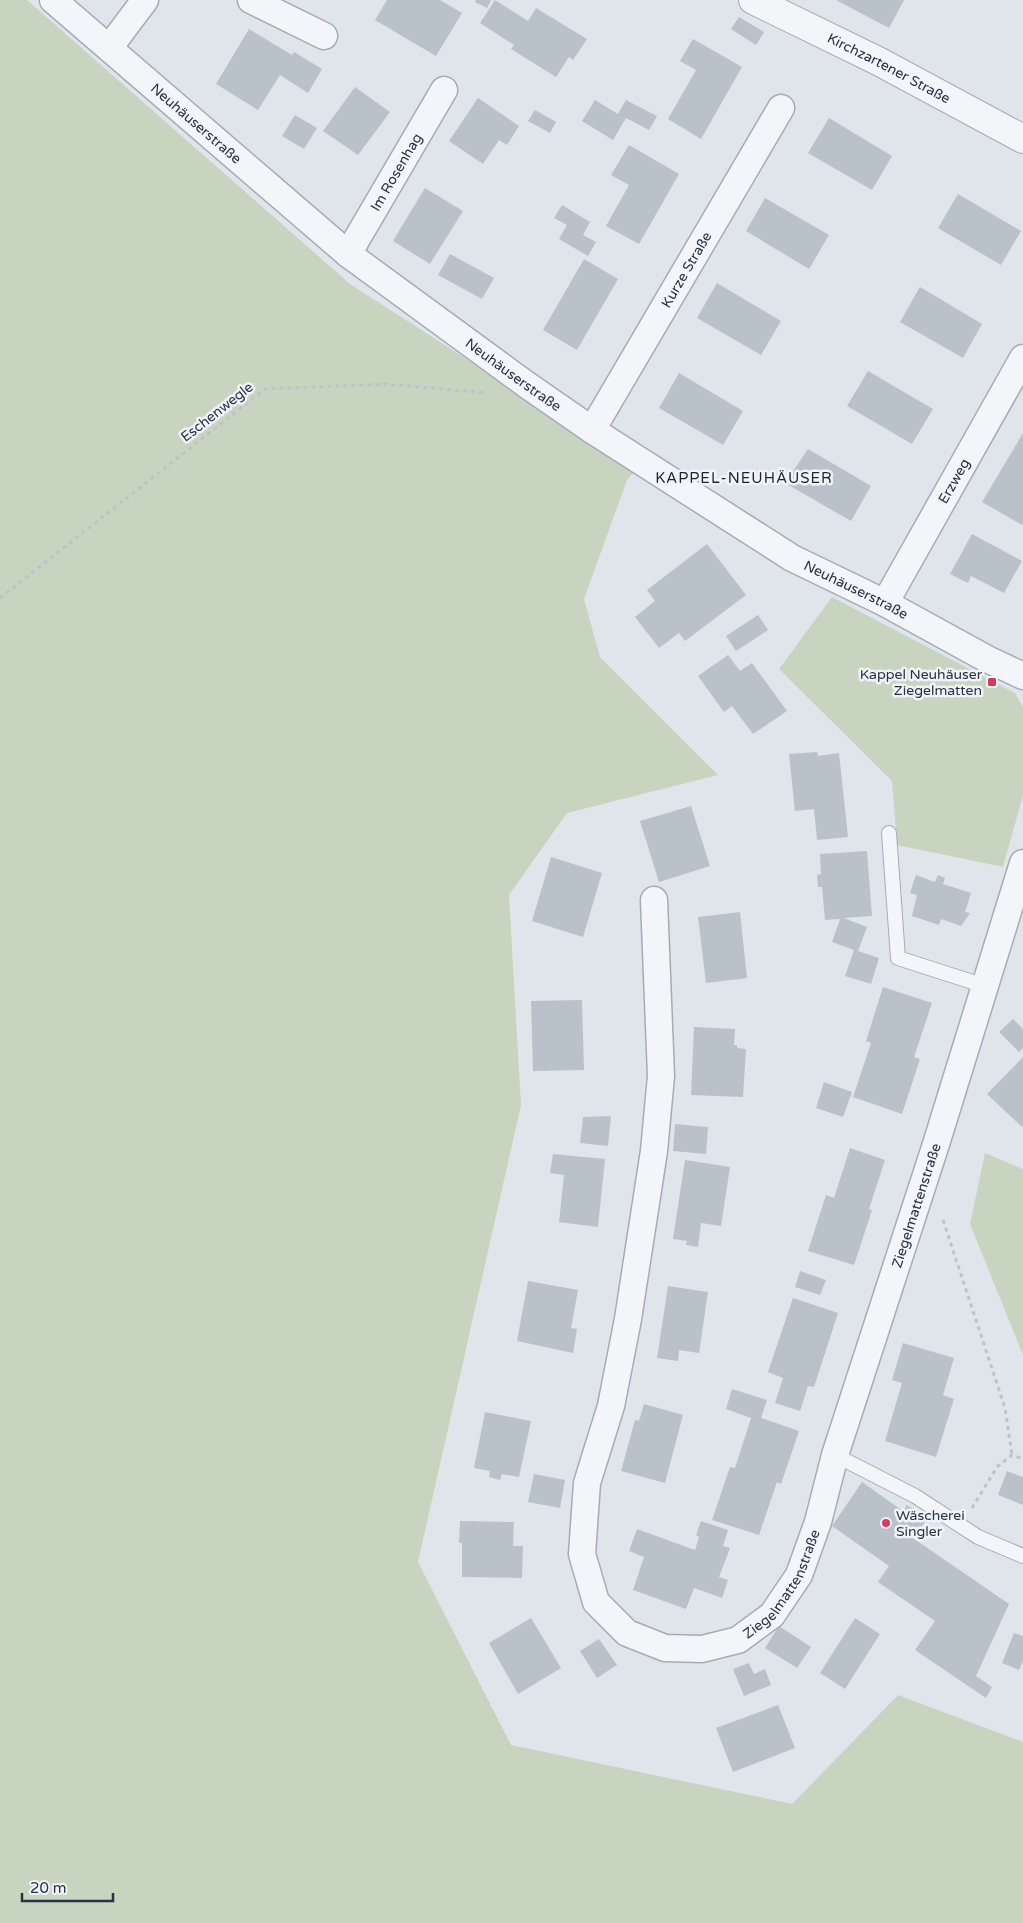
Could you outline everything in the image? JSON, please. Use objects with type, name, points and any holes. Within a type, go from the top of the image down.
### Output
[{"type":"street","name":"Neuhäuserstraße","points":[[53,0],[348,254],[527,385],[592,430],[792,558],[884,603],[987,659],[1023,676]]},
{"type":"street","points":[[108,48],[145,0]]},
{"type":"street","points":[[251,0],[324,36]]},
{"type":"street","name":"Kirchzartener Straße","points":[[753,0],[878,61],[1023,140]]},
{"type":"street","name":"Im Rosenhag","points":[[348,254],[444,90]]},
{"type":"street","name":"Kurze Straße","points":[[592,430],[781,108]]},
{"type":"street","name":"Erzweg","points":[[884,603],[1023,358]]},
{"type":"street","name":"Ziegelmattenstraße","points":[[654,900],[661,1076],[654,1151],[628,1319],[611,1406],[587,1483],[582,1554],[596,1602],[627,1632],[665,1648],[702,1649],[738,1640],[772,1615],[799,1575],[818,1522],[835,1454],[937,1142],[1023,863]]},
{"type":"lane","points":[[889,834],[898,958],[985,986]]},
{"type":"lane","points":[[835,1454],[916,1496],[978,1538],[1023,1556]]},
{"type":"path","name":"Eschenwegle","points":[[0,598],[265,389],[385,384],[486,393],[527,385]]},
{"type":"path","points":[[942,1217],[1005,1408],[1012,1454]]},
{"type":"path","points":[[1012,1454],[1023,1459]]},
{"type":"path","points":[[961,1526],[997,1467],[1012,1454]]},
{"type":"green space","points":[[0,0],[27,0],[350,284],[635,471],[627,480],[584,599],[600,657],[718,775],[567,813],[509,895],[521,1105],[418,1562],[511,1745],[792,1804],[898,1695],[1023,1742],[1023,1923],[0,1923]]},
{"type":"green space","points":[[832,597],[1015,693],[1023,707],[1023,795],[1003,867],[897,845],[892,781],[779,669]]},
{"type":"green space","points":[[985,1153],[1023,1169],[1023,1355],[970,1224]]},
{"type":"building","points":[[387,0],[440,0],[462,13],[436,56],[375,20]]},
{"type":"building","points":[[476,0],[491,0],[487,8],[475,2]]},
{"type":"building","points":[[495,0],[528,21],[536,8],[587,39],[573,60],[569,57],[556,77],[511,49],[514,45],[480,23]]},
{"type":"building","points":[[836,0],[904,0],[889,28]]},
{"type":"building","points":[[739,17],[764,32],[756,45],[731,29]]},
{"type":"building","points":[[249,29],[292,55],[294,52],[322,69],[308,93],[280,75],[258,110],[216,84]]},
{"type":"building","points":[[693,39],[742,67],[701,139],[668,119],[696,70],[680,61]]},
{"type":"building","points":[[355,87],[390,112],[358,155],[323,131]]},
{"type":"building","points":[[478,98],[519,126],[507,145],[499,140],[483,164],[449,141]]},
{"type":"building","points":[[595,100],[618,114],[626,100],[657,116],[649,130],[626,118],[613,140],[582,121]]},
{"type":"building","points":[[535,110],[556,122],[550,133],[528,121]]},
{"type":"building","points":[[295,115],[317,128],[304,149],[282,136]]},
{"type":"building","points":[[829,118],[892,156],[872,190],[808,153]]},
{"type":"building","points":[[629,145],[679,174],[639,244],[606,226],[629,185],[611,175]]},
{"type":"building","points":[[425,188],[463,211],[430,264],[393,241]]},
{"type":"building","points":[[958,194],[1021,231],[1001,265],[938,228]]},
{"type":"building","points":[[765,198],[829,235],[809,269],[746,231]]},
{"type":"building","points":[[562,205],[590,222],[583,235],[596,242],[588,256],[559,239],[567,225],[554,218]]},
{"type":"building","points":[[450,254],[494,278],[482,299],[438,275]]},
{"type":"building","points":[[584,259],[618,279],[577,350],[543,330]]},
{"type":"building","points":[[717,283],[781,321],[761,355],[697,318]]},
{"type":"building","points":[[920,287],[982,324],[963,358],[900,322]]},
{"type":"building","points":[[868,371],[933,409],[912,444],[847,406]]},
{"type":"building","points":[[679,373],[743,411],[723,445],[659,408]]},
{"type":"building","points":[[1023,433],[1023,524],[1022,525],[982,502]]},
{"type":"building","points":[[808,449],[871,486],[851,521],[785,483]]},
{"type":"building","points":[[972,534],[1022,561],[1004,593],[971,576],[968,583],[950,574]]},
{"type":"building","points":[[707,544],[746,595],[685,641],[679,633],[659,648],[635,617],[655,601],[647,590]]},
{"type":"building","points":[[758,615],[768,630],[736,651],[726,636]]},
{"type":"building","points":[[728,655],[740,671],[752,663],[787,711],[753,734],[732,706],[724,712],[698,676]]},
{"type":"building","points":[[817,752],[818,756],[839,753],[848,837],[817,840],[814,809],[795,811],[789,754]]},
{"type":"building","points":[[691,806],[710,866],[659,882],[640,821]]},
{"type":"building","points":[[867,851],[872,916],[844,918],[867,927],[858,951],[879,958],[871,984],[845,976],[854,950],[832,942],[840,919],[825,920],[822,887],[818,887],[817,875],[821,874],[820,854]]},
{"type":"building","points":[[551,857],[602,873],[583,937],[532,921]]},
{"type":"building","points":[[916,875],[935,882],[938,875],[945,878],[943,884],[971,893],[965,912],[970,913],[961,926],[941,919],[939,925],[912,916],[917,895],[910,893]]},
{"type":"building","points":[[740,912],[747,978],[706,983],[698,917]]},
{"type":"building","points":[[883,987],[932,1003],[914,1057],[920,1059],[902,1114],[853,1097],[871,1043],[866,1041]]},
{"type":"building","points":[[582,1000],[584,1070],[533,1071],[531,1001]]},
{"type":"building","points":[[1013,1019],[1023,1029],[1023,1048],[1019,1052],[999,1032]]},
{"type":"building","points":[[694,1027],[735,1029],[734,1045],[737,1045],[737,1048],[746,1049],[743,1097],[691,1095]]},
{"type":"building","points":[[1023,1057],[1023,1125],[1022,1127],[987,1094]]},
{"type":"building","points":[[824,1082],[852,1092],[843,1117],[816,1108]]},
{"type":"building","points":[[611,1116],[608,1146],[580,1143],[583,1117]]},
{"type":"building","points":[[675,1124],[708,1127],[706,1154],[673,1151]]},
{"type":"building","points":[[850,1148],[885,1160],[869,1209],[872,1210],[854,1265],[808,1251],[826,1195],[834,1198]]},
{"type":"building","points":[[553,1154],[605,1159],[598,1227],[559,1222],[564,1175],[550,1173]]},
{"type":"building","points":[[685,1160],[730,1167],[721,1226],[701,1223],[698,1247],[686,1245],[687,1241],[673,1239]]},
{"type":"building","points":[[800,1271],[826,1280],[820,1295],[795,1287]]},
{"type":"building","points":[[528,1281],[578,1290],[571,1328],[577,1329],[573,1353],[517,1341]]},
{"type":"building","points":[[668,1286],[708,1292],[699,1353],[679,1350],[678,1361],[657,1358]]},
{"type":"building","points":[[793,1298],[838,1313],[814,1387],[808,1386],[800,1411],[775,1403],[783,1378],[768,1372]]},
{"type":"building","points":[[903,1343],[954,1358],[943,1395],[954,1399],[936,1457],[885,1441],[902,1383],[892,1380]]},
{"type":"building","points":[[732,1389],[767,1400],[761,1418],[799,1431],[781,1484],[777,1482],[759,1535],[712,1520],[730,1467],[735,1468],[751,1418],[726,1409]]},
{"type":"building","points":[[644,1404],[683,1415],[665,1483],[621,1471],[635,1420],[639,1421]]},
{"type":"building","points":[[485,1412],[531,1421],[519,1477],[502,1474],[500,1480],[489,1477],[490,1471],[474,1468]]},
{"type":"building","points":[[1007,1471],[1023,1477],[1023,1505],[998,1495]]},
{"type":"building","points":[[534,1474],[565,1480],[560,1508],[528,1502]]},
{"type":"building","points":[[862,1482],[903,1511],[907,1505],[927,1519],[920,1529],[917,1526],[910,1536],[1009,1604],[976,1676],[992,1687],[986,1698],[915,1650],[935,1621],[878,1582],[889,1566],[832,1526]]},
{"type":"building","points":[[460,1521],[514,1522],[513,1546],[523,1546],[522,1578],[462,1577],[462,1543],[459,1543]]},
{"type":"building","points":[[701,1521],[728,1530],[723,1546],[730,1548],[719,1577],[728,1580],[722,1598],[694,1588],[686,1609],[633,1590],[644,1557],[629,1551],[637,1529],[695,1550],[699,1537],[696,1535]]},
{"type":"building","points":[[531,1618],[561,1668],[518,1694],[489,1643]]},
{"type":"building","points":[[855,1618],[880,1634],[845,1689],[820,1673]]},
{"type":"building","points":[[779,1626],[811,1647],[797,1668],[765,1648]]},
{"type":"building","points":[[1014,1633],[1023,1636],[1023,1661],[1019,1670],[1002,1663]]},
{"type":"building","points":[[599,1639],[617,1665],[597,1678],[580,1651]]},
{"type":"building","points":[[749,1663],[754,1674],[765,1669],[771,1685],[744,1696],[733,1669]]},
{"type":"building","points":[[778,1705],[795,1748],[733,1772],[716,1728]]},
{"type":"place","name":"Kappel Neuhäuser Ziegelmatten","points":[[992,682]]},
{"type":"place","name":"Wäscherei Singler","points":[[886,1523]]},
{"type":"district","name":"KAPPEL-NEUHÄUSER","points":[[744,478]]}]
